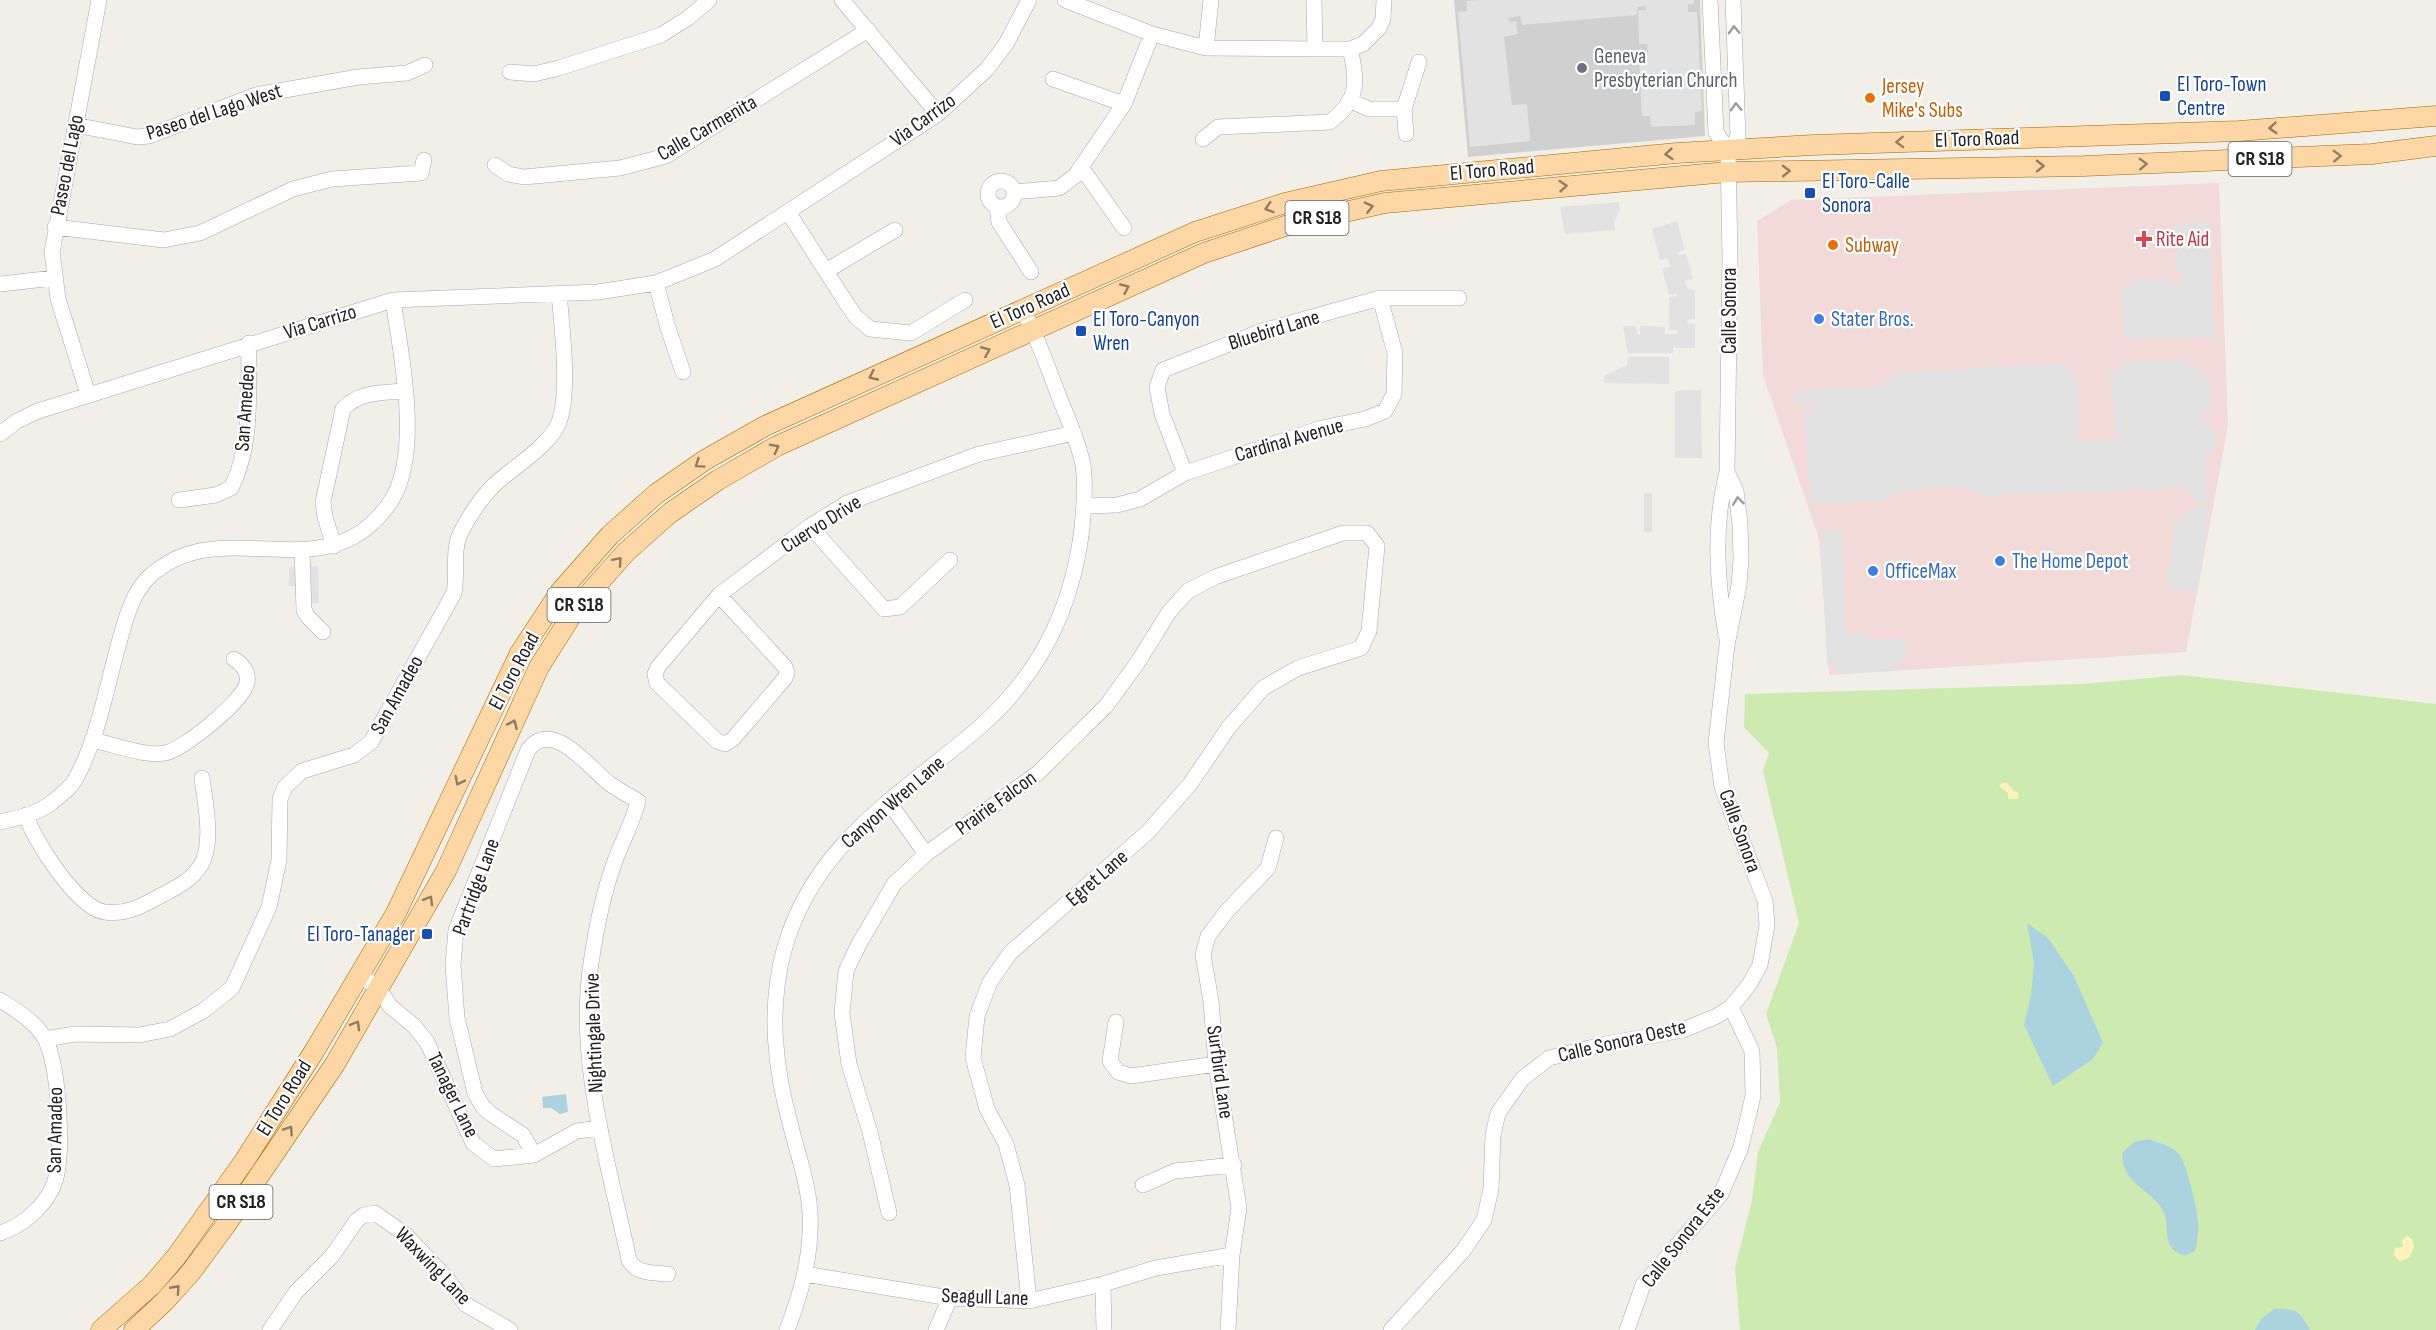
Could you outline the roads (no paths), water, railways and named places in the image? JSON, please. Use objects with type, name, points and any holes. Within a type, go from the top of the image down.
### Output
[{"type":"main road","name":"El Toro Road","points":[[101,1330],[152,1285],[209,1213],[360,976],[396,913],[520,653],[560,592],[610,535],[656,494],[705,460],[765,426],[1196,232],[1285,203],[1381,181],[1677,153],[1823,145],[2239,131],[2436,116]]},
{"type":"main road","name":"El Toro Road","points":[[134,1330],[191,1272],[225,1226],[334,1064],[446,871],[539,667],[578,607],[626,552],[670,513],[718,480],[777,446],[1204,253],[1301,222],[1385,203],[1727,172],[2084,166],[2372,154],[2436,146]]},
{"type":"street","name":"Paseo del Lago","points":[[88,394],[58,298],[52,252],[99,0]]},
{"type":"street","points":[[510,72],[534,74],[559,68],[661,35],[688,18],[709,0]]},
{"type":"street","points":[[842,0],[938,114]]},
{"type":"street","name":"Via Carrizo","points":[[0,434],[17,421],[38,411],[393,300],[598,292],[656,283],[715,259],[938,114],[987,69],[1006,44],[1029,0]]},
{"type":"street","points":[[1065,0],[1096,6],[1152,34],[1206,48],[1315,49],[1350,48],[1363,44],[1379,28],[1383,19],[1384,0]]},
{"type":"street","points":[[1206,48],[1211,0]]},
{"type":"street","points":[[1314,0],[1315,49]]},
{"type":"street","name":"Calle Sonora","points":[[1710,0],[1716,132],[1728,151]]},
{"type":"street","name":"Calle Sonora","points":[[1727,645],[1718,576],[1717,534],[1722,490],[1727,472],[1730,267],[1728,151],[1738,137],[1733,0]]},
{"type":"street","name":"Calle Carmenita","points":[[495,165],[508,174],[524,177],[620,168],[666,156],[868,30]]},
{"type":"street","points":[[1014,192],[1059,188],[1066,184],[1081,167],[1124,104],[1152,34]]},
{"type":"street","points":[[1203,139],[1218,127],[1330,122],[1351,101],[1356,80],[1350,48]]},
{"type":"street","points":[[1406,134],[1404,109],[1419,62]]},
{"type":"street","name":"Paseo del Lago West","points":[[75,124],[137,137],[149,136],[256,95],[358,77],[407,73],[424,64]]},
{"type":"street","points":[[1053,79],[1124,104]]},
{"type":"street","points":[[1351,101],[1369,110],[1404,109]]},
{"type":"street","points":[[55,227],[164,240],[200,233],[293,189],[332,179],[421,172],[424,160]]},
{"type":"street","points":[[1081,167],[1124,228]]},
{"type":"street","points":[[997,207],[1011,202],[1014,192],[1009,183],[1000,180],[990,185],[987,195],[997,207],[999,222],[1031,272]]},
{"type":"street","points":[[788,212],[856,317],[870,329],[912,333],[965,300]]},
{"type":"street","points":[[826,271],[895,230]]},
{"type":"street","points":[[0,284],[54,278]]},
{"type":"street","points":[[656,283],[683,372]]},
{"type":"street","name":"San Amadeo","points":[[45,1039],[75,1034],[139,1035],[170,1029],[203,1011],[232,988],[269,907],[279,860],[280,799],[285,787],[302,771],[354,755],[371,742],[454,593],[457,578],[456,550],[459,536],[470,515],[494,486],[551,436],[559,423],[564,403],[559,294]]},
{"type":"street","name":"Bluebird Lane","points":[[1185,473],[1162,414],[1157,387],[1163,370],[1263,331],[1380,298],[1459,298]]},
{"type":"street","name":"Cardinal Avenue","points":[[1085,506],[1117,505],[1140,500],[1185,473],[1322,428],[1365,419],[1385,411],[1394,394],[1395,353],[1380,298]]},
{"type":"street","points":[[0,822],[26,815],[49,805],[76,778],[92,740],[125,622],[134,597],[146,580],[169,562],[197,550],[220,548],[302,550],[334,546],[357,536],[376,521],[393,499],[404,465],[408,440],[405,391],[393,300]]},
{"type":"street","name":"Canyon Wren Lane","points":[[787,1330],[806,1274],[810,1233],[808,1191],[776,1065],[774,1018],[779,970],[794,925],[816,878],[841,844],[888,801],[978,729],[1019,687],[1053,636],[1071,587],[1080,547],[1085,506],[1083,467],[1074,433],[1034,330],[1022,309]]},
{"type":"street","name":"San Amedeo","points":[[179,500],[216,495],[231,489],[239,473],[247,428],[249,344]]},
{"type":"street","points":[[334,546],[324,517],[323,502],[343,409],[359,396],[405,391]]},
{"type":"street","name":"Cuervo Drive","points":[[719,595],[785,667],[787,673],[733,739],[725,744],[717,741],[657,683],[655,674],[658,667],[719,595],[810,526],[847,503],[979,454],[1074,433]]},
{"type":"street","name":"Calle Sonora","points":[[1727,472],[1736,491],[1740,524],[1740,568],[1735,613],[1727,645],[1716,743],[1722,787],[1765,901],[1767,925],[1760,964],[1749,985],[1731,1006]]},
{"type":"street","points":[[810,526],[884,609],[900,607],[950,560]]},
{"type":"street","name":"Prairie Falcon","points":[[889,1212],[870,1132],[849,1064],[842,1012],[846,971],[894,884],[926,854],[1038,773],[1106,706],[1138,662],[1169,612],[1188,591],[1215,577],[1343,533],[1367,533]]},
{"type":"street","name":"Egret Lane","points":[[1029,1301],[1017,1185],[1006,1144],[987,1108],[973,1058],[977,1016],[990,982],[1010,953],[1148,832],[1190,784],[1229,727],[1263,688],[1298,668],[1361,648],[1369,631],[1377,546],[1367,533]]},
{"type":"street","points":[[302,550],[304,610],[323,632]]},
{"type":"street","points":[[1718,576],[1732,574],[1740,568]]},
{"type":"street","points":[[92,740],[156,754],[177,749],[200,732],[245,689],[248,681],[246,671],[234,659]]},
{"type":"street","name":"Partridge Lane","points":[[534,1155],[523,1135],[483,1107],[475,1093],[464,1053],[456,1007],[453,964],[455,936],[528,750],[541,739],[555,740],[568,746],[611,784],[638,801]]},
{"type":"street","points":[[26,815],[29,827],[42,850],[73,889],[94,909],[104,912],[130,911],[189,879],[202,864],[207,831],[202,778]]},
{"type":"street","name":"Nightingale Drive","points":[[638,801],[607,884],[591,964],[588,1005],[590,1064],[600,1128],[631,1264],[643,1271],[668,1274]]},
{"type":"street","points":[[888,801],[926,854]]},
{"type":"street","name":"Surfbird Lane","points":[[1228,1330],[1239,1208],[1234,1165],[1216,1064],[1211,1001],[1203,955],[1208,936],[1227,911],[1268,868],[1275,838]]},
{"type":"street","name":"Tanager Lane","points":[[360,976],[378,987],[390,1006],[414,1026],[427,1042],[473,1143],[494,1159],[534,1155],[578,1131],[600,1128]]},
{"type":"street","name":"San Amadeo","points":[[0,1000],[27,1018],[45,1039],[56,1069],[58,1098],[58,1161],[55,1181],[43,1203],[22,1222],[0,1233]]},
{"type":"street","name":"Calle Sonora Oeste","points":[[1391,1330],[1463,1251],[1484,1220],[1491,1190],[1493,1136],[1498,1113],[1522,1079],[1550,1058],[1616,1042],[1683,1030],[1717,1016],[1731,1006]]},
{"type":"street","name":"Calle Sonora Este","points":[[1627,1330],[1643,1285],[1721,1194],[1741,1147],[1753,1096],[1752,1051],[1731,1006]]},
{"type":"street","points":[[1116,1022],[1110,1061],[1118,1072],[1131,1076],[1216,1064]]},
{"type":"street","points":[[1143,1185],[1175,1171],[1234,1165]]},
{"type":"street","name":"Waxwing Lane","points":[[270,1330],[296,1292],[332,1256],[357,1220],[364,1215],[375,1213],[406,1234],[465,1304],[510,1330]]},
{"type":"street","name":"Seagull Lane","points":[[806,1274],[950,1298],[1029,1301],[1103,1284],[1156,1268],[1233,1255]]},
{"type":"street","points":[[1103,1284],[1104,1330]]},
{"type":"street","points":[[936,1330],[950,1298]]},
{"type":"water","points":[[2027,923],[2048,938],[2074,976],[2103,1043],[2093,1059],[2053,1086],[2024,1025],[2031,995],[2034,963]]},
{"type":"water","points":[[566,1094],[568,1112],[560,1114],[551,1108],[543,1108],[542,1097]]},
{"type":"water","points":[[2149,1139],[2176,1151],[2182,1159],[2188,1176],[2196,1208],[2198,1230],[2195,1251],[2185,1256],[2177,1253],[2169,1244],[2166,1220],[2159,1205],[2133,1181],[2123,1164],[2122,1153],[2134,1142]]},
{"type":"water","points":[[2274,1309],[2296,1312],[2303,1318],[2310,1330],[2255,1330],[2261,1319]]},
{"type":"place","name":"Geneva Presbyterian Church","points":[[1582,68]]},
{"type":"place","name":"El Toro-Town Centre","points":[[2165,96]]},
{"type":"place","name":"Jersey Mike's Subs","points":[[1870,98]]},
{"type":"place","name":"El Toro-Calle Sonora","points":[[1810,193]]},
{"type":"place","name":"Rite Aid","points":[[2144,239]]},
{"type":"place","name":"Subway","points":[[1833,245]]},
{"type":"place","name":"Stater Bros.","points":[[1819,319]]},
{"type":"place","name":"El Toro-Canyon Wren","points":[[1081,331]]},
{"type":"place","name":"The Home Depot","points":[[2000,561]]},
{"type":"place","name":"OfficeMax","points":[[1873,571]]},
{"type":"place","name":"El Toro-Tanager","points":[[427,934]]}]
